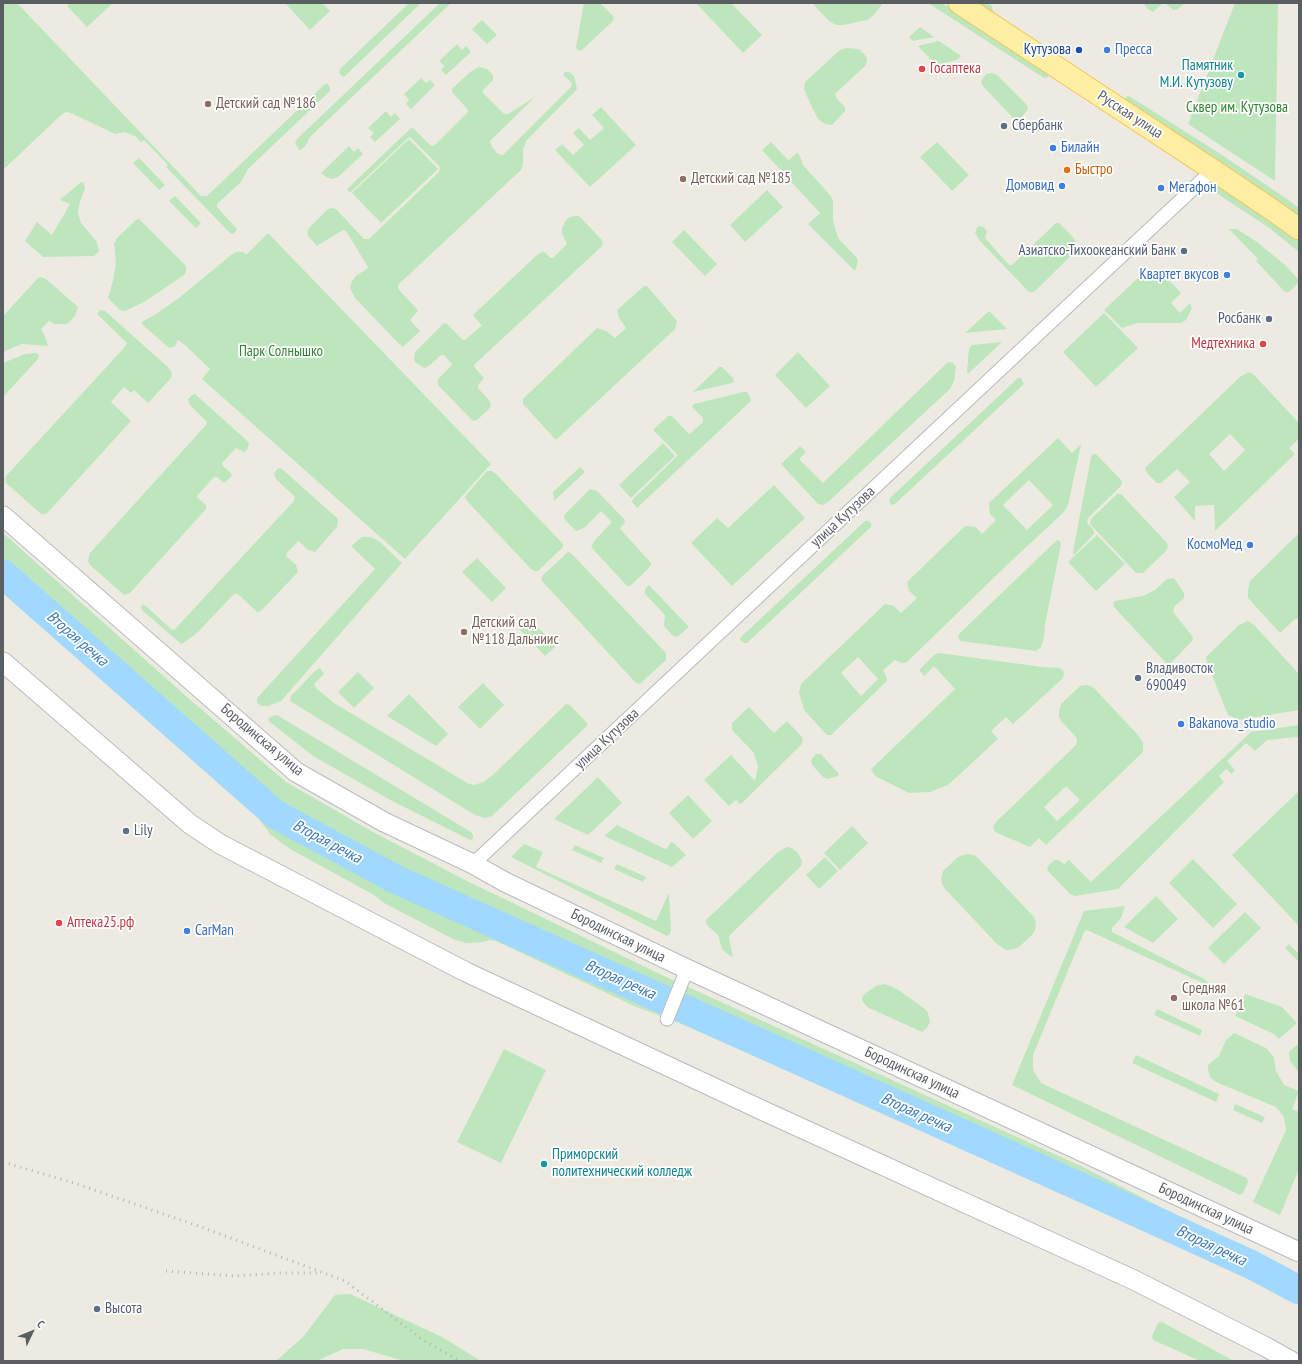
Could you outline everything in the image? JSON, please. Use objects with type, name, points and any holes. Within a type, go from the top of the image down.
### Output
[{"type":"main road","name":"Русская улица","points":[[959,3],[1214,170],[1299,230]]},
{"type":"main road","name":"Бородинская улица","points":[[3,516],[296,772],[384,822],[687,969],[1299,1252]]},
{"type":"main road","points":[[3,662],[190,824],[220,844],[466,972],[1134,1280],[1259,1343],[1291,1361]]},
{"type":"street","name":"улица Кутузова","points":[[473,864],[1214,170]]},
{"type":"street","points":[[667,1019],[687,969]]},
{"type":"green space","points":[[3,3],[18,4],[201,196],[207,196],[325,84],[328,84],[330,91],[248,169],[241,182],[217,204],[217,207],[237,229],[233,234],[230,233],[166,167],[168,165],[144,140],[141,142],[135,136],[124,132],[115,134],[71,113],[66,112],[60,116],[3,170]]},
{"type":"green space","points":[[70,3],[113,3],[87,27],[67,6]]},
{"type":"green space","points":[[285,3],[322,3],[330,11],[310,30]]},
{"type":"green space","points":[[409,3],[421,3],[343,77],[339,73],[340,69]]},
{"type":"green space","points":[[440,3],[451,3],[310,137],[306,145],[299,150],[295,143],[297,139]]},
{"type":"green space","points":[[584,3],[600,3],[614,17],[612,22],[582,50],[578,51],[576,47]]},
{"type":"green space","points":[[696,3],[731,3],[762,35],[743,53]]},
{"type":"green space","points":[[812,3],[883,3],[873,16],[867,20],[844,25],[836,25],[829,21]]},
{"type":"green space","points":[[928,3],[942,3],[1049,74],[1048,77],[1044,78]]},
{"type":"green space","points":[[973,3],[988,3],[992,6],[993,11],[991,13]]},
{"type":"green space","points":[[1143,3],[1185,3],[1178,9],[1173,10],[1166,4],[1162,4],[1153,12]]},
{"type":"green space","name":"Cквер им. Кутузова","points":[[1235,3],[1278,3],[1275,181],[1188,124]]},
{"type":"green space","points":[[482,20],[497,35],[487,44],[472,29]]},
{"type":"green space","points":[[920,27],[934,37],[913,41],[909,37]]},
{"type":"green space","points":[[939,41],[961,56],[957,60],[936,65],[918,46]]},
{"type":"green space","points":[[457,44],[462,50],[466,46],[471,52],[446,75],[441,70],[445,66],[439,61]]},
{"type":"green space","points":[[846,48],[859,49],[867,59],[866,65],[835,94],[837,99],[845,107],[845,111],[832,125],[825,124],[818,119],[810,103],[804,89],[805,82],[840,50]]},
{"type":"green space","points":[[479,67],[487,69],[493,75],[493,80],[483,90],[483,93],[504,114],[508,114],[535,97],[490,141],[492,147],[498,154],[503,155],[571,87],[572,83],[563,75],[565,72],[569,72],[574,76],[577,89],[527,140],[523,149],[523,165],[521,170],[400,283],[398,286],[399,290],[418,310],[410,320],[420,331],[403,347],[355,298],[350,288],[352,281],[357,275],[368,267],[346,231],[343,230],[317,246],[307,233],[309,228],[328,209],[332,208],[336,209],[364,239],[369,239],[439,172],[440,168],[438,165],[409,137],[351,192],[347,189],[411,128],[414,129],[431,146],[435,145],[467,113],[468,110],[452,92],[452,89],[470,72]]},
{"type":"green space","points":[[992,73],[997,75],[1026,104],[1028,109],[1018,121],[1015,120],[982,85],[981,81],[986,74]]},
{"type":"green space","points":[[421,78],[426,83],[430,80],[435,85],[411,109],[406,104],[409,100],[404,94]]},
{"type":"green space","points":[[1127,96],[1219,153],[1284,197],[1299,208],[1299,218],[1124,100]]},
{"type":"green space","points":[[601,107],[636,145],[590,187],[555,150],[562,144],[573,155],[584,145],[573,133],[579,128],[590,140],[604,128],[592,115]]},
{"type":"green space","points":[[386,111],[391,117],[395,113],[400,119],[375,142],[370,137],[374,133],[368,128]]},
{"type":"green space","points":[[409,139],[438,169],[381,223],[352,193]]},
{"type":"green space","points":[[771,142],[789,160],[797,153],[799,154],[803,165],[830,195],[833,200],[833,221],[838,238],[857,258],[858,262],[855,271],[808,224],[820,213],[762,150]]},
{"type":"green space","points":[[937,142],[969,175],[952,191],[920,157]]},
{"type":"green space","points":[[349,146],[354,152],[358,148],[363,154],[338,177],[333,179],[326,177],[321,173]]},
{"type":"green space","points":[[139,158],[165,185],[159,190],[133,163]]},
{"type":"green space","points":[[81,182],[84,183],[85,188],[78,213],[81,223],[97,242],[99,251],[94,256],[43,257],[25,241],[37,222],[52,235],[70,204],[60,200]]},
{"type":"green space","points":[[1214,184],[1217,184],[1272,221],[1299,242],[1299,252],[1268,227],[1213,191],[1212,189]]},
{"type":"green space","points":[[767,190],[783,207],[745,242],[730,225]]},
{"type":"green space","points":[[175,196],[201,223],[196,228],[169,201]]},
{"type":"green space","points":[[579,216],[603,243],[601,247],[474,365],[484,378],[478,385],[478,388],[489,400],[491,405],[489,409],[477,420],[473,421],[438,385],[438,379],[452,365],[451,363],[444,355],[441,355],[425,368],[414,361],[415,352],[444,323],[447,324],[463,340],[482,326],[473,315],[538,254],[543,252],[550,258],[553,258],[567,244],[562,233],[562,228],[566,220]]},
{"type":"green space","points":[[138,218],[186,266],[186,272],[184,275],[144,302],[125,311],[120,310],[108,298],[116,262],[114,243],[118,237]]},
{"type":"green space","points":[[1056,223],[1059,223],[1075,240],[1077,247],[1076,251],[1034,292],[1029,292],[980,241],[975,233],[979,226],[984,227],[987,231],[985,238],[1009,265],[1012,265]]},
{"type":"green space","points":[[1229,229],[1237,229],[1257,242],[1285,265],[1298,279],[1298,283],[1289,292],[1285,292],[1256,261],[1258,259]]},
{"type":"green space","points":[[684,230],[717,264],[705,276],[672,242]]},
{"type":"green space","name":"Парк Солнышко","points":[[268,233],[491,464],[405,559],[202,379],[210,369],[185,345],[178,340],[175,346],[169,348],[143,325],[142,322],[179,298],[231,255],[236,252],[244,252],[246,255]]},
{"type":"green space","points":[[1158,274],[1165,276],[1181,293],[1171,303],[1180,313],[1190,303],[1192,308],[1186,320],[1181,323],[1137,323],[1122,328],[1104,310],[1139,277]]},
{"type":"green space","points":[[41,277],[46,279],[78,307],[75,316],[67,324],[55,324],[49,321],[41,329],[48,346],[22,344],[3,352],[3,316],[38,278]]},
{"type":"green space","points":[[644,286],[647,286],[677,321],[675,329],[557,439],[555,439],[523,404],[523,399],[597,328],[606,331],[615,338],[626,328],[619,318],[617,310]]},
{"type":"green space","points":[[100,310],[105,311],[168,367],[172,373],[171,378],[148,403],[134,390],[131,393],[124,387],[111,402],[131,421],[50,510],[46,514],[41,514],[5,482],[6,476],[127,343],[97,314]]},
{"type":"green space","points":[[989,311],[1007,329],[965,333]]},
{"type":"green space","points":[[1104,313],[1138,348],[1096,387],[1063,352]]},
{"type":"green space","points":[[1002,342],[968,374],[969,348],[972,345]]},
{"type":"green space","points":[[798,352],[830,386],[806,408],[775,375]]},
{"type":"green space","points":[[36,353],[39,355],[38,359],[3,397],[3,363],[25,354]]},
{"type":"green space","points":[[948,362],[953,363],[956,367],[954,381],[950,389],[828,502],[823,505],[818,504],[781,464],[800,446],[806,452],[799,459],[823,483]]},
{"type":"green space","points":[[719,367],[722,367],[733,378],[734,381],[732,383],[693,392]]},
{"type":"green space","points":[[1250,372],[1255,376],[1299,423],[1299,439],[1289,448],[1294,453],[1293,456],[1215,531],[1214,505],[1195,506],[1195,521],[1174,497],[1190,482],[1177,469],[1161,483],[1157,483],[1147,473],[1145,468],[1241,376]],"holes":[[[1230,434],[1245,450],[1224,471],[1209,454]]]},
{"type":"green space","points":[[1018,378],[1021,378],[1024,384],[895,504],[892,505],[889,502],[890,498]]},
{"type":"green space","points":[[747,392],[751,401],[637,508],[632,502],[633,499],[677,456],[677,454],[654,431],[654,429],[668,416],[672,416],[689,434],[703,422],[703,418],[692,407],[694,404]]},
{"type":"green space","points":[[195,394],[249,443],[248,448],[244,452],[236,448],[222,463],[223,466],[232,474],[231,477],[224,483],[217,477],[214,477],[197,496],[206,505],[206,509],[130,593],[124,595],[90,565],[88,561],[90,553],[206,425],[207,422],[189,404],[188,399]]},
{"type":"green space","points":[[1058,438],[1072,453],[1081,444],[1068,505],[1064,512],[906,663],[901,663],[895,660],[883,670],[887,678],[886,682],[831,735],[827,735],[804,710],[799,693],[801,684],[885,604],[894,606],[901,613],[917,598],[909,591],[907,582],[965,526],[976,527],[982,534],[996,520],[990,514],[989,503]],"holes":[[[1029,480],[1053,505],[1027,530],[1003,505]],[[858,657],[878,679],[861,696],[841,673]]]},
{"type":"green space","points":[[663,443],[675,456],[631,498],[619,485]]},
{"type":"green space","points":[[1095,454],[1122,481],[1122,483],[1121,486],[1089,517],[1087,522],[1094,531],[1094,534],[1074,555],[1073,552],[1091,457]]},
{"type":"green space","points":[[580,467],[585,472],[554,501],[553,492]]},
{"type":"green space","points":[[278,468],[282,469],[338,519],[337,527],[315,552],[308,550],[298,541],[287,553],[286,556],[296,565],[298,572],[261,611],[257,612],[235,593],[197,633],[182,644],[180,643],[142,610],[141,606],[144,605],[147,607],[171,629],[175,629],[293,502],[295,498],[294,496],[276,479],[274,474]]},
{"type":"green space","points":[[487,471],[492,471],[496,474],[563,544],[563,547],[538,571],[531,569],[467,501],[465,497],[467,494]]},
{"type":"green space","points":[[774,485],[805,518],[732,586],[691,543],[717,518],[728,528]]},
{"type":"green space","points":[[590,489],[597,491],[624,519],[625,523],[620,528],[651,563],[645,572],[630,586],[627,586],[591,547],[595,540],[612,522],[601,511],[584,528],[576,531],[565,520],[565,514]]},
{"type":"green space","points":[[1117,494],[1121,494],[1167,543],[1168,546],[1166,551],[1143,573],[1136,573],[1090,524],[1091,519]]},
{"type":"green space","points":[[865,521],[871,523],[871,527],[747,643],[740,640],[741,637]]},
{"type":"green space","points":[[3,533],[187,697],[286,782],[373,832],[467,881],[664,976],[1085,1168],[1180,1217],[1299,1274],[1299,1300],[1253,1275],[1170,1242],[1159,1234],[1080,1202],[1070,1194],[677,1022],[634,1006],[496,941],[489,940],[483,942],[466,943],[453,939],[384,903],[374,895],[290,849],[271,835],[255,814],[228,792],[3,590]]},
{"type":"green space","points":[[1299,533],[1299,619],[1295,619],[1280,633],[1248,598],[1248,590],[1250,581]]},
{"type":"green space","points":[[1097,535],[1125,564],[1096,591],[1068,562]]},
{"type":"green space","points":[[362,537],[371,537],[380,542],[402,563],[281,701],[268,706],[261,706],[257,703],[257,698],[375,569],[351,546]]},
{"type":"green space","points":[[1057,540],[1060,541],[1061,544],[1041,647],[1036,651],[960,641],[958,636],[960,633]]},
{"type":"green space","points":[[568,552],[571,553],[666,653],[666,660],[641,683],[638,684],[634,681],[542,581],[541,579],[543,575]]},
{"type":"green space","points":[[477,558],[506,588],[492,602],[462,572]]},
{"type":"green space","points":[[1174,578],[1184,593],[1184,598],[1174,607],[1173,612],[1193,637],[1192,641],[1171,663],[1166,663],[1114,607],[1113,603],[1115,601],[1143,596],[1155,590],[1167,579]]},
{"type":"green space","points":[[649,585],[689,627],[677,637],[673,636],[664,626],[665,615],[645,594],[645,589]]},
{"type":"green space","points":[[530,619],[556,646],[545,656],[519,629]]},
{"type":"green space","points":[[1248,621],[1254,625],[1299,674],[1299,710],[1240,720],[1228,715],[1206,657],[1239,625]]},
{"type":"green space","points":[[939,653],[1059,668],[1063,670],[1064,674],[1062,679],[1013,724],[1006,717],[991,731],[998,739],[948,785],[930,792],[909,793],[875,776],[871,769],[955,689],[934,666],[924,676],[919,670],[934,655]]},
{"type":"green space","points":[[320,668],[324,674],[314,684],[316,688],[334,703],[469,784],[475,785],[485,781],[495,773],[566,704],[570,705],[587,723],[587,726],[492,816],[485,818],[475,815],[290,701],[291,696],[315,671]]},
{"type":"green space","points":[[358,672],[374,688],[354,708],[338,692]]},
{"type":"green space","points":[[483,683],[504,705],[480,729],[458,707]]},
{"type":"green space","points":[[1086,685],[1093,687],[1138,735],[1143,743],[1143,752],[1046,845],[1039,838],[1030,847],[995,832],[993,827],[996,822],[1076,745],[1076,737],[1062,722],[1059,717],[1059,712],[1061,704],[1080,686]],"holes":[[[1066,786],[1079,799],[1079,801],[1057,821],[1044,807]]]},
{"type":"green space","points":[[409,694],[448,734],[436,746],[387,716]]},
{"type":"green space","points":[[749,707],[774,733],[787,721],[803,738],[802,744],[741,804],[738,803],[737,799],[729,806],[704,780],[731,755],[755,781],[758,767],[754,753],[732,730],[732,723]]},
{"type":"green space","points":[[277,715],[471,832],[473,839],[470,840],[392,801],[313,756],[270,722],[268,719]]},
{"type":"green space","points":[[1299,725],[1299,738],[1267,740],[1255,751],[1246,743],[1227,761],[1235,770],[1232,774],[1226,769],[1219,776],[1224,782],[1118,889],[1075,896],[1070,894],[1047,870],[1048,866],[1054,860],[1058,860],[1064,864],[1069,860],[1091,882],[1251,732]]},
{"type":"green space","points":[[816,754],[821,754],[839,774],[838,776],[828,779],[823,777],[812,765],[811,760]]},
{"type":"green space","points":[[598,777],[622,803],[588,835],[554,819]]},
{"type":"green space","points":[[1299,791],[1299,926],[1232,855]]},
{"type":"green space","points":[[688,795],[712,821],[693,839],[669,813]]},
{"type":"green space","points":[[617,825],[665,849],[671,842],[674,843],[686,855],[672,867],[604,836]]},
{"type":"green space","points":[[852,826],[868,843],[840,870],[824,853]]},
{"type":"green space","points":[[524,844],[543,852],[536,867],[656,921],[669,893],[670,934],[667,936],[511,857]]},
{"type":"green space","points":[[575,845],[604,858],[601,863],[572,850]]},
{"type":"green space","points":[[787,847],[792,848],[798,853],[802,861],[801,866],[729,936],[733,957],[730,956],[722,949],[718,935],[708,926],[706,920],[778,852]]},
{"type":"green space","points":[[966,854],[974,855],[978,858],[1034,917],[1036,922],[1035,930],[1032,935],[1019,947],[1006,950],[997,944],[942,884],[941,879],[943,871],[958,857]]},
{"type":"green space","points":[[825,857],[838,871],[819,889],[806,875]]},
{"type":"green space","points":[[1193,859],[1237,904],[1213,928],[1169,883]]},
{"type":"green space","points":[[617,864],[646,877],[643,882],[614,869]]},
{"type":"green space","points":[[1156,896],[1178,919],[1153,943],[1124,927]]},
{"type":"green space","points":[[1125,906],[1121,918],[1112,928],[1112,932],[1204,979],[1208,982],[1207,985],[1087,930],[1084,932],[1033,1055],[1033,1070],[1041,1083],[1247,1178],[1248,1182],[1243,1193],[1240,1195],[1012,1085],[1084,911]]},
{"type":"green space","points":[[1245,912],[1261,928],[1224,964],[1208,948]]},
{"type":"green space","points":[[1289,944],[1299,954],[1299,962],[1285,948]]},
{"type":"green space","points":[[885,984],[897,989],[925,1009],[928,1013],[930,1022],[927,1028],[922,1032],[867,1007],[862,1000],[863,996],[876,986]]},
{"type":"green space","points":[[1245,994],[1282,1007],[1297,1023],[1279,1039],[1274,1034],[1235,1016]]},
{"type":"green space","points":[[1157,1009],[1202,1030],[1200,1036],[1154,1015]]},
{"type":"green space","points":[[1234,1033],[1266,1048],[1274,1057],[1276,1071],[1284,1085],[1299,1091],[1292,1109],[1299,1112],[1299,1169],[1280,1215],[1253,1202],[1286,1130],[1284,1117],[1276,1107],[1216,1082],[1210,1077],[1208,1070],[1208,1065],[1219,1056],[1226,1040]]},
{"type":"green space","points":[[1299,1043],[1299,1071],[1290,1061],[1289,1052]]},
{"type":"green space","points":[[504,1049],[546,1070],[501,1163],[457,1142]]},
{"type":"green space","points":[[1136,1055],[1219,1094],[1216,1102],[1132,1063]]},
{"type":"green space","points":[[1235,1104],[1265,1117],[1262,1123],[1233,1110]]},
{"type":"green space","points":[[350,1294],[442,1337],[481,1361],[404,1361],[363,1349],[343,1349],[317,1361],[276,1361],[303,1337],[335,1295]]},
{"type":"green space","points":[[1162,1322],[1234,1361],[1200,1361],[1153,1340],[1152,1336],[1158,1323]]},
{"type":"waterway","name":"Вторая речка","points":[[3,574],[275,814],[395,879],[1114,1202],[1252,1265],[1299,1290]]},
{"type":"railway","points":[[3,1162],[74,1183],[204,1228],[345,1281],[426,1342],[460,1361]]},
{"type":"railway","points":[[166,1271],[234,1276],[280,1273],[320,1273]]},
{"type":"place","name":"Кутузова","points":[[1079,50]]},
{"type":"place","name":"Пресса","points":[[1107,50]]},
{"type":"place","name":"Госаптека","points":[[922,69]]},
{"type":"place","name":"Памятник М.И. Кутузову","points":[[1241,75]]},
{"type":"place","name":"Детский сад №186","points":[[208,104]]},
{"type":"place","name":"Сбербанк","points":[[1004,126]]},
{"type":"place","name":"Билайн","points":[[1053,148]]},
{"type":"place","name":"Быстро","points":[[1067,170]]},
{"type":"place","name":"Детский сад №185","points":[[683,179]]},
{"type":"place","name":"Домовид","points":[[1062,186]]},
{"type":"place","name":"Мегафон","points":[[1161,188]]},
{"type":"place","name":"Азиатско-Тихоокеанский Банк","points":[[1184,251]]},
{"type":"place","name":"Квартет вкусов","points":[[1227,275]]},
{"type":"place","name":"Росбанк","points":[[1269,319]]},
{"type":"place","name":"Медтехника","points":[[1263,344]]},
{"type":"place","name":"КосмоМед","points":[[1250,545]]},
{"type":"place","name":"Детский сад №118 Дальниис","points":[[464,632]]},
{"type":"place","name":"Владивосток 690049","points":[[1138,678]]},
{"type":"place","name":"Bakanova_studio","points":[[1181,724]]},
{"type":"place","name":"Lily","points":[[126,831]]},
{"type":"place","name":"Аптека25.рф","points":[[59,923]]},
{"type":"place","name":"CarMan","points":[[187,931]]},
{"type":"place","name":"Средняя школа №61","points":[[1174,998]]},
{"type":"place","name":"Приморский политехнический колледж","points":[[544,1164]]},
{"type":"place","name":"Высота","points":[[97,1309]]}]
